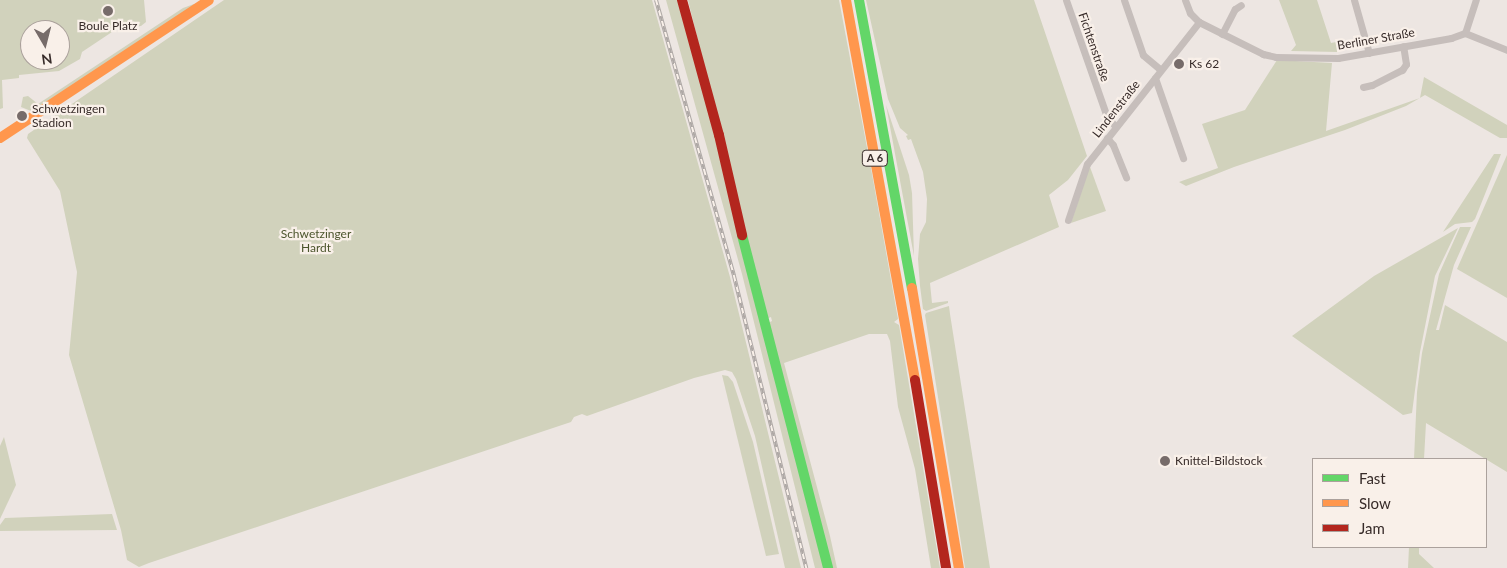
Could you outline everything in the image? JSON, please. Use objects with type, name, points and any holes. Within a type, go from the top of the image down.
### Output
[{"type":"main road","points":[[0,138],[209,0]]},
{"type":"main road","points":[[682,0],[719,135],[760,314],[828,568]]},
{"type":"main road","name":"A 6","points":[[846,0],[905,319],[946,568]]},
{"type":"main road","name":"A 6","points":[[859,0],[917,315],[959,568]]},
{"type":"street","name":"Fichtenstraße","points":[[1066,0],[1107,117],[1116,126]]},
{"type":"street","points":[[1124,0],[1143,55],[1161,70]]},
{"type":"street","name":"Berliner Straße","points":[[1185,0],[1190,13],[1199,22],[1263,54],[1276,57],[1338,58],[1451,38],[1465,33]]},
{"type":"street","points":[[1354,0],[1369,53]]},
{"type":"street","points":[[1476,0],[1465,33],[1507,50]]},
{"type":"street","points":[[1222,34],[1235,10],[1241,5]]},
{"type":"street","name":"Lindenstraße","points":[[1068,220],[1086,164],[1199,22]]},
{"type":"street","points":[[1364,87],[1402,70],[1406,64],[1403,46]]},
{"type":"street","points":[[1155,78],[1183,158]]},
{"type":"street","points":[[1107,138],[1113,145],[1126,178]]},
{"type":"green space","points":[[0,0],[144,0],[146,22],[141,26],[118,28],[82,52],[80,59],[70,65],[70,20],[20,20],[20,70],[61,70],[19,75],[19,78],[2,80],[3,108],[0,109]]},
{"type":"green space","name":"Schwetzinger Hardt","points":[[224,0],[652,0],[730,277],[801,568],[785,568],[755,436],[736,379],[732,372],[725,370],[694,378],[587,416],[582,414],[574,417],[571,422],[139,567],[127,560],[121,530],[69,355],[77,272],[60,191],[27,138],[28,134]]},
{"type":"green space","points":[[666,0],[679,0],[695,56],[825,568],[815,568],[742,274]]},
{"type":"green space","points":[[688,0],[839,0],[898,319],[894,322],[899,325],[940,568],[931,568],[915,469],[898,407],[890,341],[887,334],[869,334],[784,363],[830,536],[837,568],[831,568],[768,323],[772,321],[771,317],[766,319]]},
{"type":"green space","points":[[866,0],[1034,0],[1087,156],[1068,180],[1049,195],[1059,227],[930,283],[932,303],[948,301],[948,303],[926,311],[923,309],[918,259],[920,234],[926,222],[927,199],[923,172],[911,139],[908,140],[906,136],[908,135],[900,128],[888,99]]},
{"type":"green space","points":[[1279,0],[1317,0],[1331,43],[1336,42],[1338,52],[1291,51],[1296,45]]},
{"type":"green space","points":[[194,4],[195,6],[51,100],[31,111],[21,107],[23,97],[28,96],[38,104],[183,8]]},
{"type":"green space","points":[[1277,60],[1332,63],[1326,131],[1420,98],[1406,106],[1345,130],[1234,167],[1186,186],[1179,182],[1218,168],[1202,124],[1245,110]]},
{"type":"green space","points":[[1424,77],[1507,125],[1507,138],[1500,138],[1425,95],[1420,98]]},
{"type":"green space","points":[[886,105],[909,175],[912,193],[914,256]]},
{"type":"green space","points":[[1494,154],[1501,154],[1475,219],[1472,222],[1455,224],[1443,232]]},
{"type":"green space","points":[[1507,155],[1507,298],[1457,269]]},
{"type":"green space","points":[[1090,167],[1106,211],[1071,223],[1088,171]]},
{"type":"green space","points":[[1460,227],[1471,227],[1454,265],[1436,330],[1439,330],[1445,305],[1507,342],[1507,472],[1487,460],[1487,458],[1484,458],[1426,423],[1424,458],[1414,458],[1417,392],[1422,353],[1439,274]]},
{"type":"green space","points":[[1458,228],[1435,276],[1420,352],[1412,413],[1403,415],[1292,336],[1374,276]]},
{"type":"green space","points":[[949,306],[990,568],[965,568],[925,315],[926,313]]},
{"type":"green space","points":[[722,375],[728,376],[733,382],[753,442],[779,554],[766,556]]},
{"type":"green space","points":[[4,437],[16,485],[0,519],[0,446]]},
{"type":"green space","points":[[112,514],[117,530],[0,531],[0,525],[5,518]]},
{"type":"green space","points":[[1409,548],[1419,548],[1419,554],[1434,568],[1408,568]]},
{"type":"railway","points":[[656,0],[734,276],[806,568]]},
{"type":"traffic: fast","points":[[859,0],[912,288]]},
{"type":"traffic: fast","points":[[742,235],[828,568]]},
{"type":"traffic: slow","points":[[0,138],[209,0]]},
{"type":"traffic: slow","points":[[846,0],[915,380]]},
{"type":"traffic: slow","points":[[912,288],[959,568]]},
{"type":"traffic: jam","points":[[682,0],[719,135],[742,235]]},
{"type":"traffic: jam","points":[[915,380],[946,568]]},
{"type":"place","name":"Boule Platz","points":[[108,11]]},
{"type":"place","name":"Ks 62","points":[[1179,64]]},
{"type":"place","name":"Schwetzingen Stadion","points":[[22,116]]},
{"type":"place","name":"Knittel-Bildstock","points":[[1165,461]]}]
